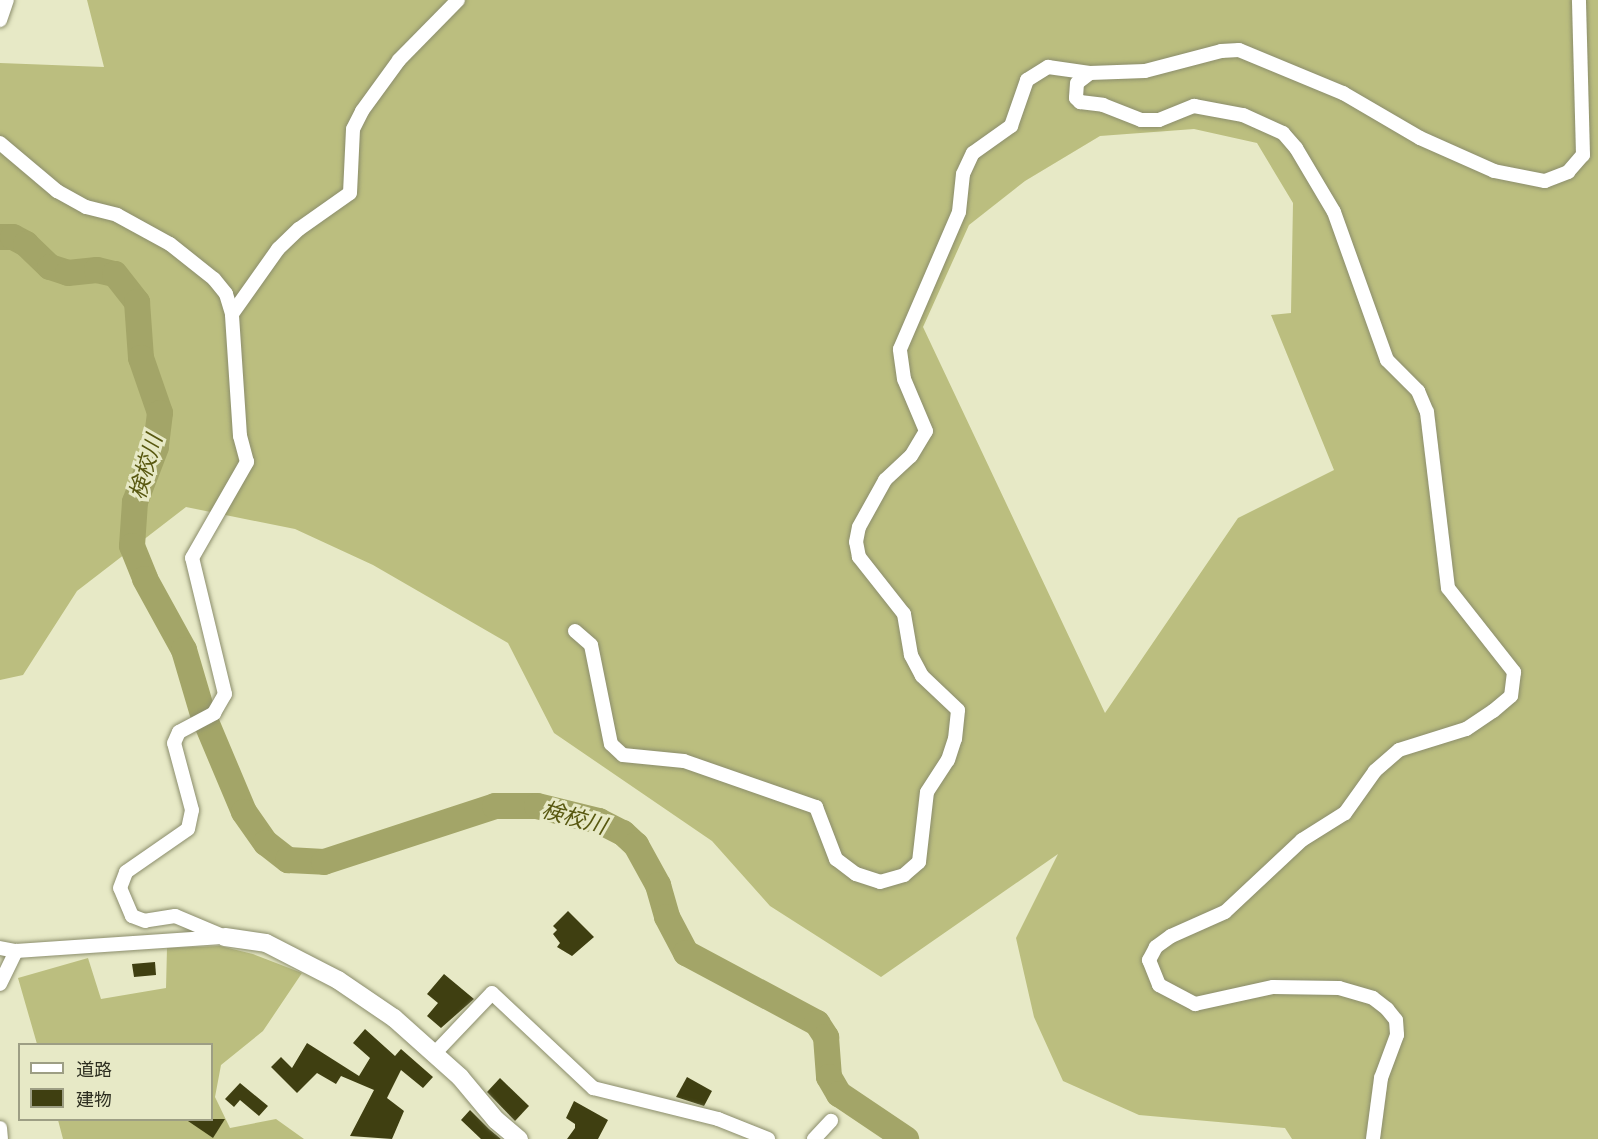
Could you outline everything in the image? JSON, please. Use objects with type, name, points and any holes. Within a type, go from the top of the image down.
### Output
[{"type":"street","points":[[0,20],[7,0]]},
{"type":"street","points":[[232,314],[278,249],[350,193],[353,129],[362,111],[399,60],[458,0]]},
{"type":"street","points":[[575,631],[591,645],[611,744],[623,755],[684,761],[816,807],[836,860],[856,874],[880,882],[904,875],[918,862],[927,792],[948,760],[955,739],[958,710],[922,676],[911,655],[904,614],[859,557],[859,527],[885,480],[910,456],[926,431],[904,379],[900,349],[959,212],[963,174],[973,153],[1011,126],[1027,80],[1036,72],[1048,67],[1090,73],[1145,71],[1221,51],[1239,51],[1343,93],[1420,138],[1494,171],[1545,181],[1568,172],[1585,149],[1579,0]]},
{"type":"street","points":[[1090,73],[1077,83],[1076,98],[1080,102],[1103,105],[1141,120],[1159,120],[1194,106],[1243,116],[1283,133],[1296,148],[1334,212],[1388,360],[1418,391],[1427,412],[1448,588],[1514,672],[1511,696],[1493,711],[1466,729],[1398,750],[1375,771],[1345,813],[1302,840],[1225,912],[1171,936],[1156,946],[1149,960],[1159,985],[1195,1004],[1273,987],[1339,988],[1373,998],[1396,1020],[1397,1035],[1381,1078],[1373,1139]]},
{"type":"street","points":[[0,143],[57,190],[86,207],[117,215],[170,244],[214,279],[226,294],[232,314],[240,436],[246,462],[192,558],[225,694],[214,713],[179,732],[174,743],[192,810],[188,829],[126,872],[120,888],[132,916],[145,921],[175,916],[225,937]]},
{"type":"street","points":[[0,948],[16,951],[225,937],[266,943],[338,980],[394,1018],[434,1054],[519,1139]]},
{"type":"street","points":[[0,984],[16,951]]},
{"type":"street","points":[[434,1054],[492,993],[593,1088],[718,1119],[761,1137]]},
{"type":"street","points":[[814,1139],[831,1121]]},
{"type":"street","points":[[0,1128],[1,1139]]},
{"type":"green space","points":[[87,0],[1598,0],[1598,1139],[1292,1139],[1285,1128],[1139,1115],[1063,1081],[1034,1017],[1016,938],[1058,854],[881,977],[770,906],[712,841],[554,733],[508,643],[373,565],[295,529],[186,507],[77,591],[23,675],[0,680],[0,63],[104,67]],"holes":[[[1194,129],[1257,143],[1293,203],[1291,313],[1271,315],[1334,470],[1238,518],[1105,713],[923,327],[969,225],[1025,181],[1100,136]]]},
{"type":"green space","points":[[220,946],[253,954],[302,973],[263,1031],[221,1065],[215,1097],[230,1128],[276,1119],[304,1139],[63,1139],[58,1121],[213,1121],[213,1043],[37,1043],[18,978],[88,958],[101,999],[166,988],[167,948]]},
{"type":"building","points":[[568,911],[594,937],[572,956],[557,947],[560,943],[553,934],[557,930],[553,926]]},
{"type":"building","points":[[155,962],[156,975],[134,977],[132,964]]},
{"type":"building","points":[[444,974],[474,999],[441,1028],[427,1016],[438,1003],[427,994]]},
{"type":"building","points":[[365,1029],[395,1056],[401,1049],[433,1077],[423,1088],[401,1070],[387,1098],[404,1111],[392,1139],[350,1136],[374,1090],[341,1076],[336,1084],[317,1073],[297,1093],[271,1067],[281,1057],[292,1068],[307,1043],[359,1076],[370,1058],[353,1043]]},
{"type":"building","points":[[687,1077],[712,1091],[704,1106],[676,1097]]},
{"type":"building","points":[[500,1078],[529,1106],[515,1121],[487,1092]]},
{"type":"building","points":[[240,1083],[268,1106],[259,1116],[240,1100],[234,1107],[225,1099]]},
{"type":"building","points":[[574,1101],[608,1120],[598,1139],[567,1139],[575,1128],[575,1124],[566,1118]]},
{"type":"building","points":[[470,1110],[501,1139],[481,1139],[461,1120]]},
{"type":"building","points":[[225,1119],[213,1138],[188,1121]]},
{"type":"waterway","name":"検校川","points":[[0,237],[13,237],[26,244],[50,267],[68,273],[97,270],[115,274],[137,302],[141,358],[160,413],[156,447],[135,502],[132,546],[145,579],[184,650],[202,711]]},
{"type":"waterway","name":"検校川","points":[[207,724],[244,812],[266,843],[288,860],[324,862],[495,806],[537,806],[599,821],[623,833],[636,845],[658,885],[667,917],[686,953],[817,1023],[826,1037],[829,1077],[839,1094],[906,1139]]}]
